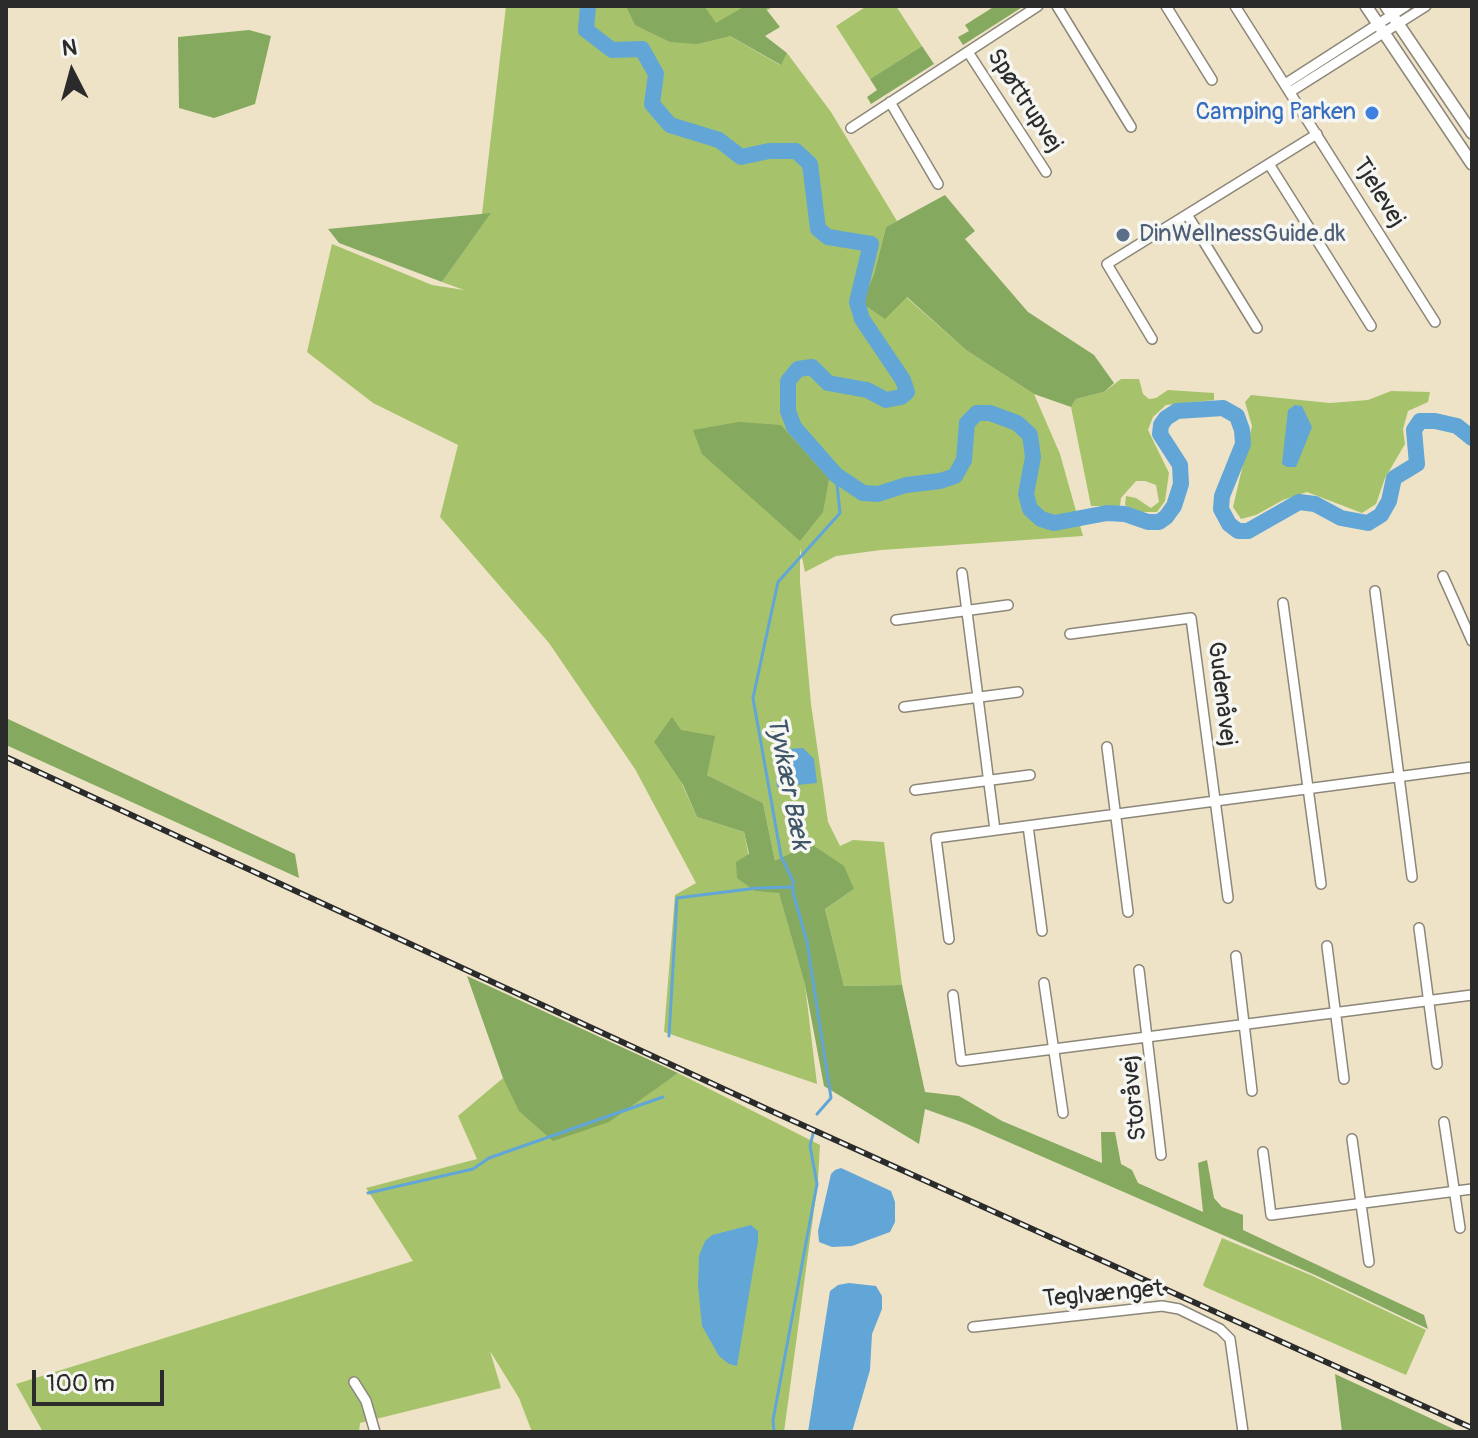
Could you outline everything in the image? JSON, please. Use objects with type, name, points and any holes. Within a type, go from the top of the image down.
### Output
[{"type":"main road","points":[[1366,6],[1472,164]]},
{"type":"main road","points":[[1392,15],[1472,133]]},
{"type":"street","name":"Spøttrupvej","points":[[851,128],[1038,6]]},
{"type":"street","points":[[1057,6],[1131,127]]},
{"type":"street","points":[[1166,6],[1212,80]]},
{"type":"street","name":"Tjelevej","points":[[1235,6],[1435,322]]},
{"type":"street","points":[[1288,88],[1381,28],[1392,15],[1406,6]]},
{"type":"street","points":[[1392,15],[1426,6]]},
{"type":"street","name":"Spøttrupvej","points":[[968,52],[1046,172]]},
{"type":"street","points":[[890,102],[938,184]]},
{"type":"street","points":[[1152,339],[1107,264],[1317,134]]},
{"type":"street","points":[[1269,164],[1371,326]]},
{"type":"street","points":[[1188,216],[1257,328]]},
{"type":"street","points":[[962,573],[995,830]]},
{"type":"street","points":[[1443,576],[1472,641]]},
{"type":"street","points":[[1375,591],[1412,877]]},
{"type":"street","points":[[1283,603],[1321,884]]},
{"type":"street","points":[[896,620],[1008,605]]},
{"type":"street","name":"Gudenåvej","points":[[1070,634],[1191,618],[1228,898]]},
{"type":"street","points":[[904,707],[1018,692]]},
{"type":"street","points":[[1107,747],[1128,912]]},
{"type":"street","points":[[949,939],[936,838],[1472,767]]},
{"type":"street","points":[[915,790],[1030,775]]},
{"type":"street","points":[[1028,826],[1042,931]]},
{"type":"street","points":[[1419,928],[1437,1064]]},
{"type":"street","points":[[1327,946],[1344,1079]]},
{"type":"street","points":[[1236,956],[1252,1091]]},
{"type":"street","name":"Storåvej","points":[[1139,970],[1161,1155]]},
{"type":"street","points":[[1044,983],[1063,1113]]},
{"type":"street","name":"Storåvej","points":[[953,995],[961,1061],[1472,995]]},
{"type":"street","points":[[1444,1122],[1460,1228]]},
{"type":"street","points":[[1352,1139],[1369,1262]]},
{"type":"street","points":[[1263,1152],[1271,1215],[1472,1189]]},
{"type":"street","name":"Teglvænget","points":[[973,1327],[1162,1306],[1179,1309],[1220,1329],[1230,1339],[1243,1432]]},
{"type":"street","points":[[354,1382],[366,1401],[375,1432]]},
{"type":"green space","points":[[506,6],[774,6],[728,35],[780,65],[787,53],[831,112],[897,221],[886,227],[874,274],[862,303],[906,297],[966,350],[1034,394],[1060,454],[1083,536],[881,550],[836,556],[805,572],[800,548],[811,704],[828,822],[840,846],[853,840],[884,842],[902,985],[844,986],[825,909],[854,889],[775,861],[763,803],[707,775],[654,742],[681,782],[697,817],[744,832],[755,891],[779,892],[805,985],[817,1084],[664,1032],[675,895],[696,883],[635,769],[549,643],[440,517],[458,445],[373,403],[307,352],[332,244],[432,285],[464,290],[442,282],[490,214],[482,214]]},
{"type":"green space","points":[[626,6],[704,6],[716,23],[745,6],[770,6],[766,9],[780,27],[765,36],[787,53],[781,65],[730,36],[697,44],[670,42],[635,25]]},
{"type":"green space","points":[[867,6],[896,6],[922,46],[870,79],[836,26]]},
{"type":"green space","points":[[995,6],[1024,6],[963,45],[958,37],[969,31],[965,25]]},
{"type":"green space","points":[[249,30],[271,36],[255,104],[214,118],[179,108],[178,37]]},
{"type":"green space","points":[[922,46],[934,64],[871,104],[867,97],[877,90],[870,79]]},
{"type":"green space","points":[[945,195],[975,231],[965,239],[1028,312],[1094,355],[1114,383],[1104,392],[1076,399],[1071,407],[1034,394],[966,350],[907,297],[885,319],[862,303],[874,274],[886,227]]},
{"type":"green space","points":[[491,213],[442,282],[339,243],[328,229]]},
{"type":"green space","points":[[1121,379],[1139,379],[1143,394],[1149,399],[1168,390],[1214,393],[1214,400],[1166,405],[1153,417],[1148,430],[1169,473],[1165,501],[1157,512],[1137,512],[1125,505],[1126,496],[1136,498],[1151,508],[1159,502],[1156,485],[1145,481],[1136,481],[1121,498],[1120,506],[1091,506],[1071,407],[1076,399],[1104,392]]},
{"type":"green space","points":[[1391,391],[1430,392],[1428,402],[1408,411],[1403,429],[1405,444],[1385,478],[1376,504],[1362,513],[1307,492],[1241,519],[1233,507],[1252,426],[1245,402],[1251,395],[1330,403],[1368,400]]},
{"type":"green space","points":[[739,422],[781,425],[829,479],[823,512],[800,541],[702,454],[693,430]]},
{"type":"green space","points":[[672,717],[681,730],[715,736],[707,775],[763,803],[775,861],[811,844],[844,866],[854,889],[825,909],[844,986],[902,985],[925,1092],[959,1096],[1002,1121],[1102,1163],[1101,1132],[1115,1132],[1121,1164],[1132,1170],[1138,1183],[1203,1212],[1198,1163],[1207,1160],[1214,1198],[1222,1207],[1243,1215],[1243,1230],[1424,1315],[1428,1329],[1315,1275],[967,1124],[925,1109],[919,1144],[824,1086],[805,985],[779,893],[755,891],[737,878],[736,862],[749,854],[744,832],[697,817],[683,785],[654,742]]},
{"type":"green space","points":[[6,718],[295,854],[299,878],[6,745]]},
{"type":"green space","points":[[467,976],[678,1073],[609,1122],[553,1141],[519,1111],[503,1078]]},
{"type":"green space","points":[[678,1073],[820,1145],[784,1432],[532,1432],[519,1398],[490,1351],[501,1388],[360,1423],[359,1432],[43,1432],[16,1384],[413,1261],[366,1188],[477,1159],[458,1116],[503,1078],[656,1087]]},
{"type":"green space","points":[[1222,1238],[1313,1276],[1426,1330],[1406,1375],[1205,1287],[1203,1285]]},
{"type":"green space","points":[[1335,1374],[1460,1432],[1342,1432]]},
{"type":"water","points":[[1295,405],[1302,406],[1312,427],[1296,467],[1287,467],[1282,464],[1288,410]]},
{"type":"water","points":[[803,748],[814,759],[817,783],[777,787],[775,757],[784,749]]},
{"type":"water","points":[[841,1168],[891,1191],[895,1202],[895,1222],[890,1232],[852,1246],[832,1247],[819,1242],[818,1231],[831,1174]]},
{"type":"water","points":[[751,1225],[758,1231],[758,1241],[737,1366],[719,1356],[702,1326],[699,1256],[705,1241],[712,1235]]},
{"type":"water","points":[[838,1285],[876,1286],[882,1296],[882,1309],[872,1334],[870,1370],[852,1432],[808,1432],[830,1291]]},
{"type":"waterway","points":[[588,6],[586,30],[612,50],[642,49],[656,74],[652,104],[670,125],[719,140],[741,157],[769,151],[796,151],[810,164],[818,229],[828,237],[871,244],[857,302],[862,319],[903,380],[907,392],[901,397],[886,400],[867,390],[828,383],[812,367],[798,369],[788,381],[788,411],[794,427],[836,475],[863,493],[878,494],[955,476],[964,460],[967,423],[977,413],[990,413],[1017,423],[1030,435],[1033,457],[1026,494],[1030,509],[1041,519],[1054,523],[1107,513],[1159,522],[1174,506],[1181,484],[1180,465],[1160,434],[1161,425],[1177,411],[1223,408],[1237,416],[1243,444],[1222,496],[1221,509],[1229,524],[1238,531],[1248,531],[1299,502],[1315,504],[1341,518],[1368,523],[1381,515],[1389,501],[1394,478],[1417,464],[1414,430],[1420,421],[1457,426],[1472,438]]},
{"type":"waterway","name":"Tyvkær Bæk","points":[[817,1114],[831,1098],[807,942],[793,892],[793,881],[781,856],[753,698],[778,582],[840,513],[836,475]]},
{"type":"waterway","points":[[669,1036],[677,898],[757,888],[793,887]]},
{"type":"waterway","points":[[368,1193],[473,1169],[489,1158],[663,1097]]},
{"type":"waterway","name":"Tyvkær Bæk","points":[[774,1432],[773,1420],[817,1184],[810,1146],[814,1130]]},
{"type":"railway","points":[[6,757],[767,1109],[1472,1428]]},
{"type":"place","name":"Camping Parken","points":[[1372,113]]},
{"type":"place","name":"DinWellnessGuide.dk","points":[[1123,235]]}]
